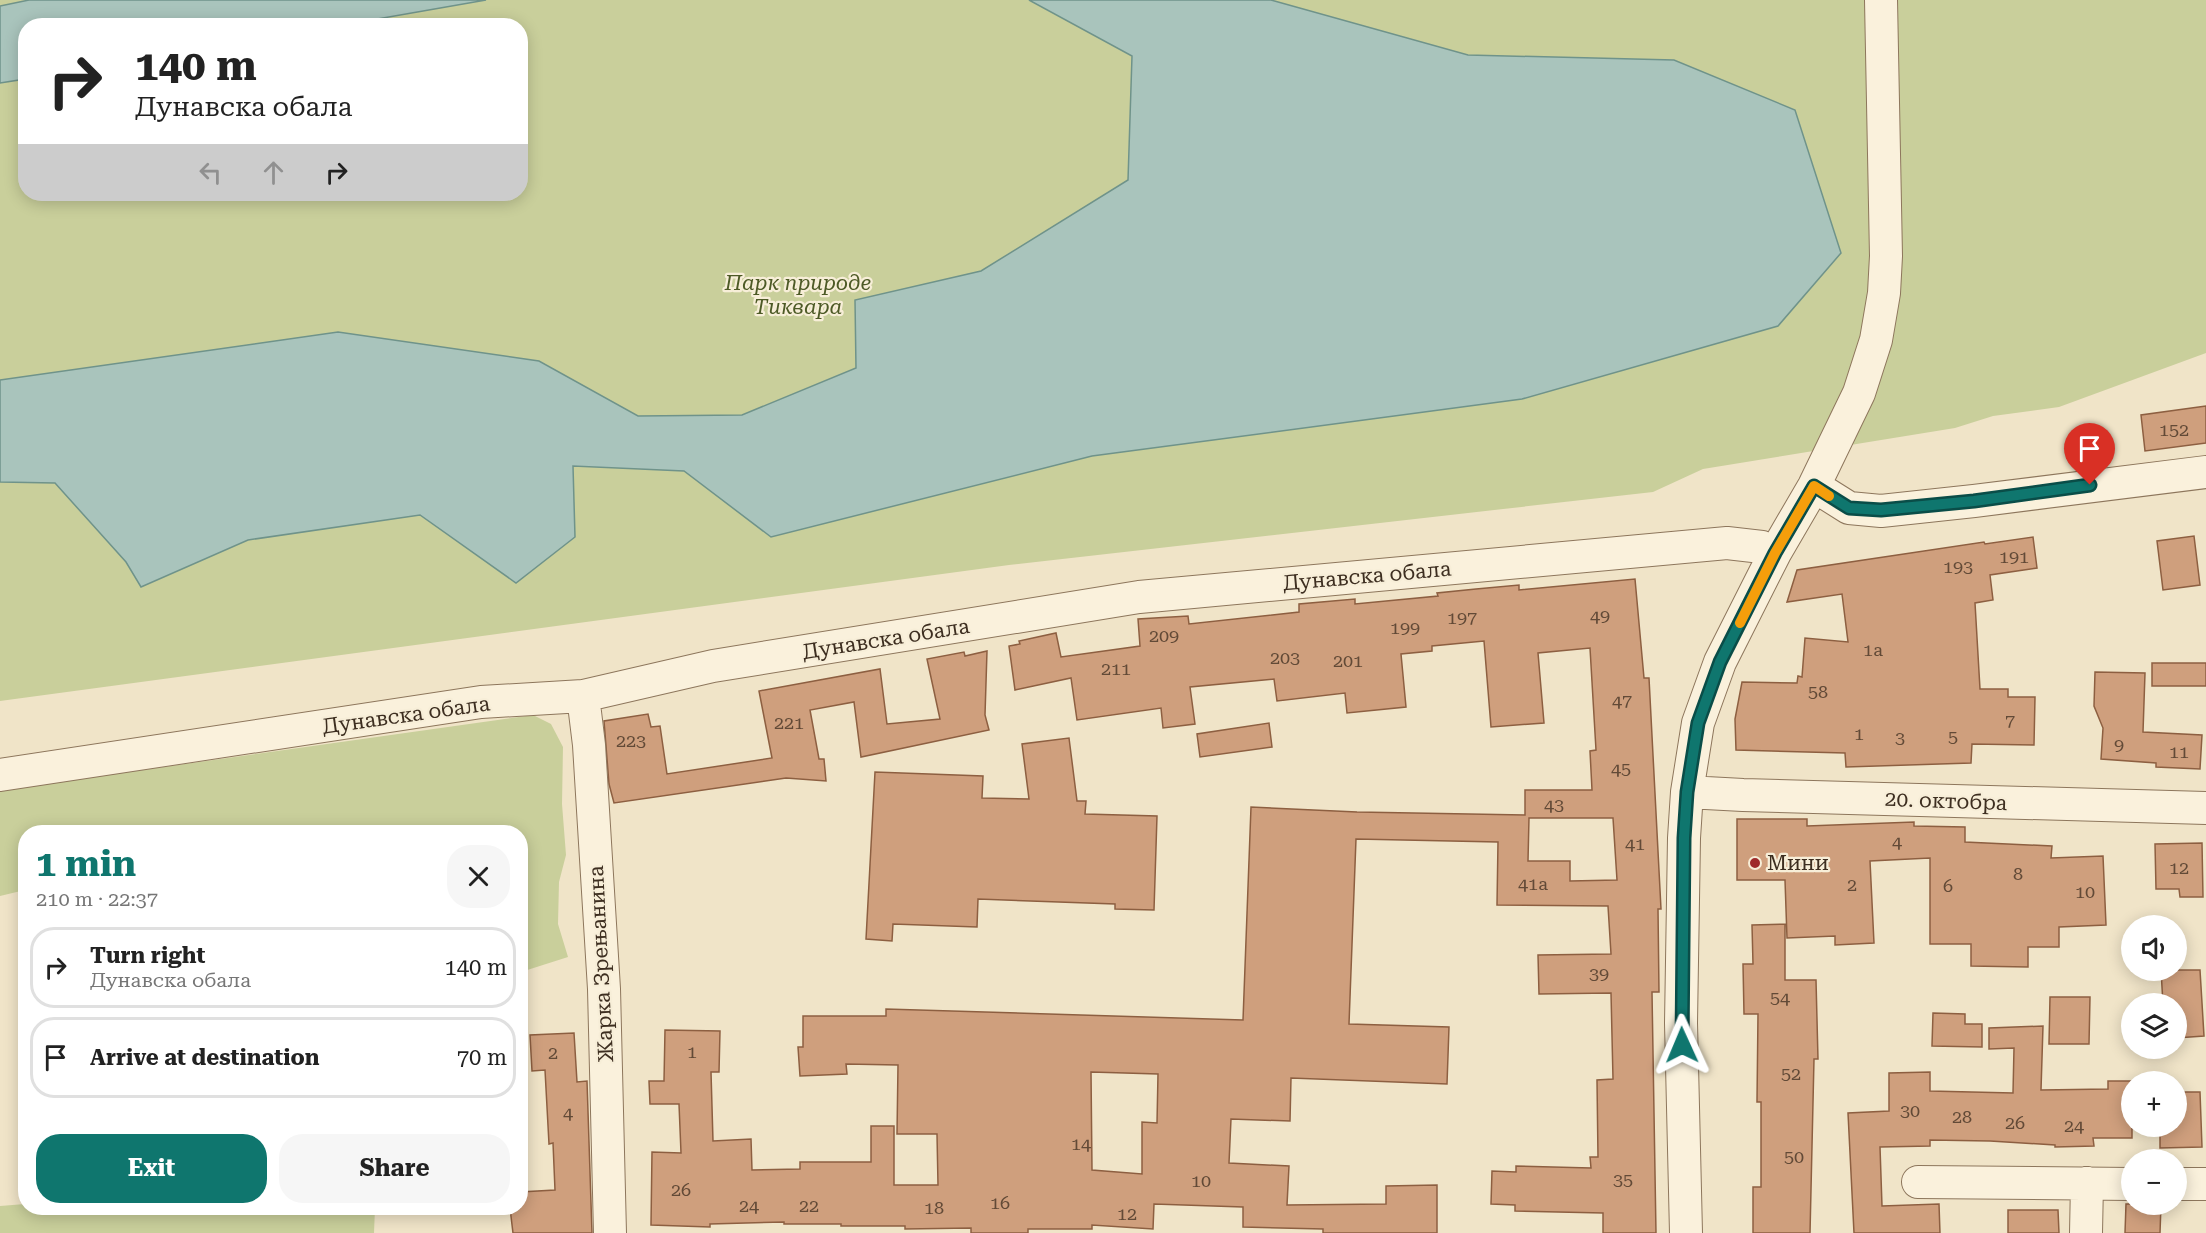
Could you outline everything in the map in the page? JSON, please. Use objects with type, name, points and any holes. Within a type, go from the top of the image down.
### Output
[{"type":"street","points":[[1686,1233],[1681,1023],[1684,838],[1687,792],[1698,723],[1720,662],[1775,553],[1814,486],[1859,393],[1876,340],[1884,293],[1886,256],[1881,0]]},
{"type":"street","points":[[1814,486],[1849,508],[1881,510],[1974,501],[2206,472]]},
{"type":"street","name":"Дунавска обала","points":[[0,775],[481,702],[583,696],[712,666],[1139,597],[1726,543],[1762,547],[1775,553]]},
{"type":"street","name":"Жарка Зрењанина","points":[[583,696],[589,745],[604,989],[610,1233]]},
{"type":"street","name":"20. октобра","points":[[1687,792],[2206,808]]},
{"type":"street","points":[[1918,1182],[2121,1184]]},
{"type":"street","points":[[2086,1233],[2087,1183]]},
{"type":"street","points":[[2187,1184],[2206,1184]]},
{"type":"green space","name":"Парк природе Тиквара","points":[[0,0],[2206,0],[2206,353],[2059,407],[1993,416],[1955,428],[1703,469],[1653,492],[1009,565],[0,701]]},
{"type":"green space","points":[[533,715],[551,724],[563,747],[562,804],[566,855],[559,882],[558,924],[568,957],[528,970],[528,825],[18,825],[18,892],[0,896],[0,790]]},
{"type":"green space","points":[[18,1205],[18,1215],[375,1215],[374,1233],[0,1233],[0,1206]]},
{"type":"water","points":[[29,0],[486,0],[383,18],[18,18],[18,80],[0,83],[0,6]]},
{"type":"water","points":[[1029,0],[1271,0],[1468,55],[1674,60],[1795,110],[1841,253],[1778,326],[1522,399],[1092,456],[771,537],[684,471],[573,466],[575,537],[516,583],[420,515],[248,540],[141,587],[126,562],[55,483],[0,482],[0,380],[338,332],[539,361],[638,416],[742,415],[856,368],[855,300],[981,271],[1128,180],[1132,56]]},
{"type":"building","points":[[2206,406],[2206,443],[2145,451],[2141,415]]},
{"type":"building","points":[[2194,536],[2200,585],[2163,590],[2157,541]]},
{"type":"building","points":[[2033,537],[2037,568],[1990,575],[1993,600],[1975,603],[1980,689],[2008,689],[2008,697],[2035,697],[2034,745],[1972,744],[1971,763],[1846,767],[1845,753],[1736,750],[1735,719],[1742,682],[1797,683],[1798,676],[1802,677],[1805,638],[1848,642],[1842,594],[1787,602],[1797,570],[1984,542],[1985,544]]},
{"type":"building","points":[[1635,579],[1644,678],[1649,678],[1661,909],[1658,909],[1659,992],[1652,992],[1656,1233],[1603,1233],[1603,1213],[1515,1211],[1515,1205],[1491,1204],[1492,1171],[1516,1172],[1516,1166],[1591,1168],[1590,1157],[1598,1157],[1597,1080],[1613,1079],[1611,993],[1539,994],[1538,955],[1611,954],[1608,906],[1497,905],[1498,842],[1356,839],[1349,1024],[1449,1027],[1447,1084],[1291,1078],[1290,1121],[1231,1119],[1229,1163],[1289,1166],[1287,1205],[1386,1204],[1386,1186],[1437,1185],[1437,1233],[1323,1233],[1323,1229],[1243,1227],[1243,1207],[1154,1204],[1153,1229],[1092,1225],[1092,1229],[1028,1229],[1028,1233],[971,1233],[971,1228],[905,1229],[905,1226],[841,1226],[841,1224],[784,1224],[784,1222],[710,1224],[710,1227],[651,1225],[652,1152],[681,1153],[679,1104],[650,1104],[649,1081],[664,1081],[665,1030],[720,1031],[719,1072],[711,1072],[713,1141],[751,1139],[752,1170],[800,1169],[800,1162],[871,1162],[871,1126],[894,1126],[894,1185],[938,1185],[937,1134],[897,1134],[898,1065],[846,1064],[847,1074],[800,1076],[798,1047],[803,1047],[803,1016],[886,1016],[886,1009],[1243,1020],[1251,807],[1357,812],[1525,815],[1525,790],[1592,790],[1590,751],[1596,750],[1590,648],[1538,653],[1544,723],[1491,727],[1484,641],[1432,646],[1432,651],[1401,654],[1406,707],[1347,713],[1345,693],[1277,701],[1274,679],[1190,687],[1195,724],[1163,728],[1161,708],[1077,720],[1071,678],[1015,690],[1009,646],[1020,644],[1019,641],[1056,633],[1061,657],[1140,646],[1138,619],[1188,616],[1189,624],[1299,612],[1299,604],[1355,599],[1355,604],[1519,585],[1519,590]],"holes":[[[1529,818],[1613,818],[1617,880],[1570,881],[1570,861],[1528,861]],[[1091,1072],[1158,1074],[1157,1123],[1142,1122],[1142,1174],[1092,1170]]]},
{"type":"building","points":[[987,651],[985,715],[989,730],[861,757],[854,702],[810,710],[819,759],[824,759],[826,781],[786,778],[614,803],[609,784],[604,721],[648,714],[651,727],[660,726],[667,774],[772,758],[759,691],[880,669],[887,724],[940,719],[927,659],[964,652],[965,656]]},
{"type":"building","points":[[2152,663],[2206,663],[2206,686],[2152,686]]},
{"type":"building","points":[[2095,672],[2145,673],[2143,732],[2202,735],[2200,769],[2156,767],[2156,763],[2101,759],[2103,728],[2094,706]]},
{"type":"building","points":[[1269,723],[1272,747],[1200,757],[1197,734]]},
{"type":"building","points":[[1069,738],[1077,801],[1086,801],[1085,814],[1157,816],[1154,910],[1115,909],[1115,904],[978,899],[977,927],[893,924],[892,941],[866,939],[875,772],[983,776],[982,798],[1029,799],[1022,744]]},
{"type":"building","points":[[1737,819],[1807,819],[1807,826],[1914,822],[1914,826],[1965,827],[1965,842],[2052,846],[2051,858],[2103,856],[2106,925],[2059,927],[2059,947],[2028,947],[2028,967],[1971,966],[1971,944],[1930,944],[1930,858],[1870,861],[1874,943],[1835,945],[1835,936],[1787,938],[1785,880],[1737,880]]},
{"type":"building","points":[[2202,843],[2203,897],[2180,897],[2179,889],[2156,889],[2155,844]]},
{"type":"building","points":[[1785,924],[1785,980],[1816,980],[1818,1059],[1814,1059],[1810,1233],[1753,1233],[1753,1187],[1761,1187],[1761,1102],[1757,1102],[1758,1014],[1744,1014],[1743,964],[1753,964],[1752,925]]},
{"type":"building","points":[[2187,970],[2200,970],[2204,1036],[2187,1037],[2187,993],[2162,993],[2162,981],[2187,981]]},
{"type":"building","points":[[2050,997],[2090,997],[2089,1044],[2049,1044]]},
{"type":"building","points":[[1933,1013],[1965,1014],[1965,1024],[1982,1024],[1982,1047],[1932,1046]]},
{"type":"building","points":[[2043,1026],[2041,1090],[2108,1089],[2108,1081],[2121,1081],[2121,1137],[2132,1138],[2093,1138],[2094,1146],[2055,1147],[2055,1145],[1990,1141],[1930,1140],[1930,1146],[1880,1147],[1882,1206],[1939,1204],[1940,1233],[1854,1233],[1848,1113],[1889,1111],[1889,1073],[1930,1072],[1930,1091],[2013,1093],[2014,1048],[1989,1049],[1989,1028]]},
{"type":"building","points":[[574,1033],[577,1082],[587,1081],[592,1233],[513,1233],[511,1215],[528,1215],[528,1192],[555,1190],[553,1143],[549,1144],[545,1070],[532,1071],[530,1035]]},
{"type":"building","points":[[2187,1092],[2200,1092],[2202,1147],[2160,1148],[2160,1137],[2187,1137]]},
{"type":"building","points":[[2008,1210],[2058,1210],[2059,1233],[2008,1233]]},
{"type":"building","points":[[2126,1215],[2161,1215],[2160,1233],[2125,1233]]},
{"type":"slow traffic","points":[[1740,623],[1775,553],[1814,486],[1829,496]]},
{"type":"place","name":"Мини","points":[[1755,863]]},
{"type":"route","points":[[1682,1045],[1684,838],[1687,792],[1698,723],[1720,662],[1775,553],[1814,486],[1849,508],[1881,510],[1974,501],[2090,485]]}]
